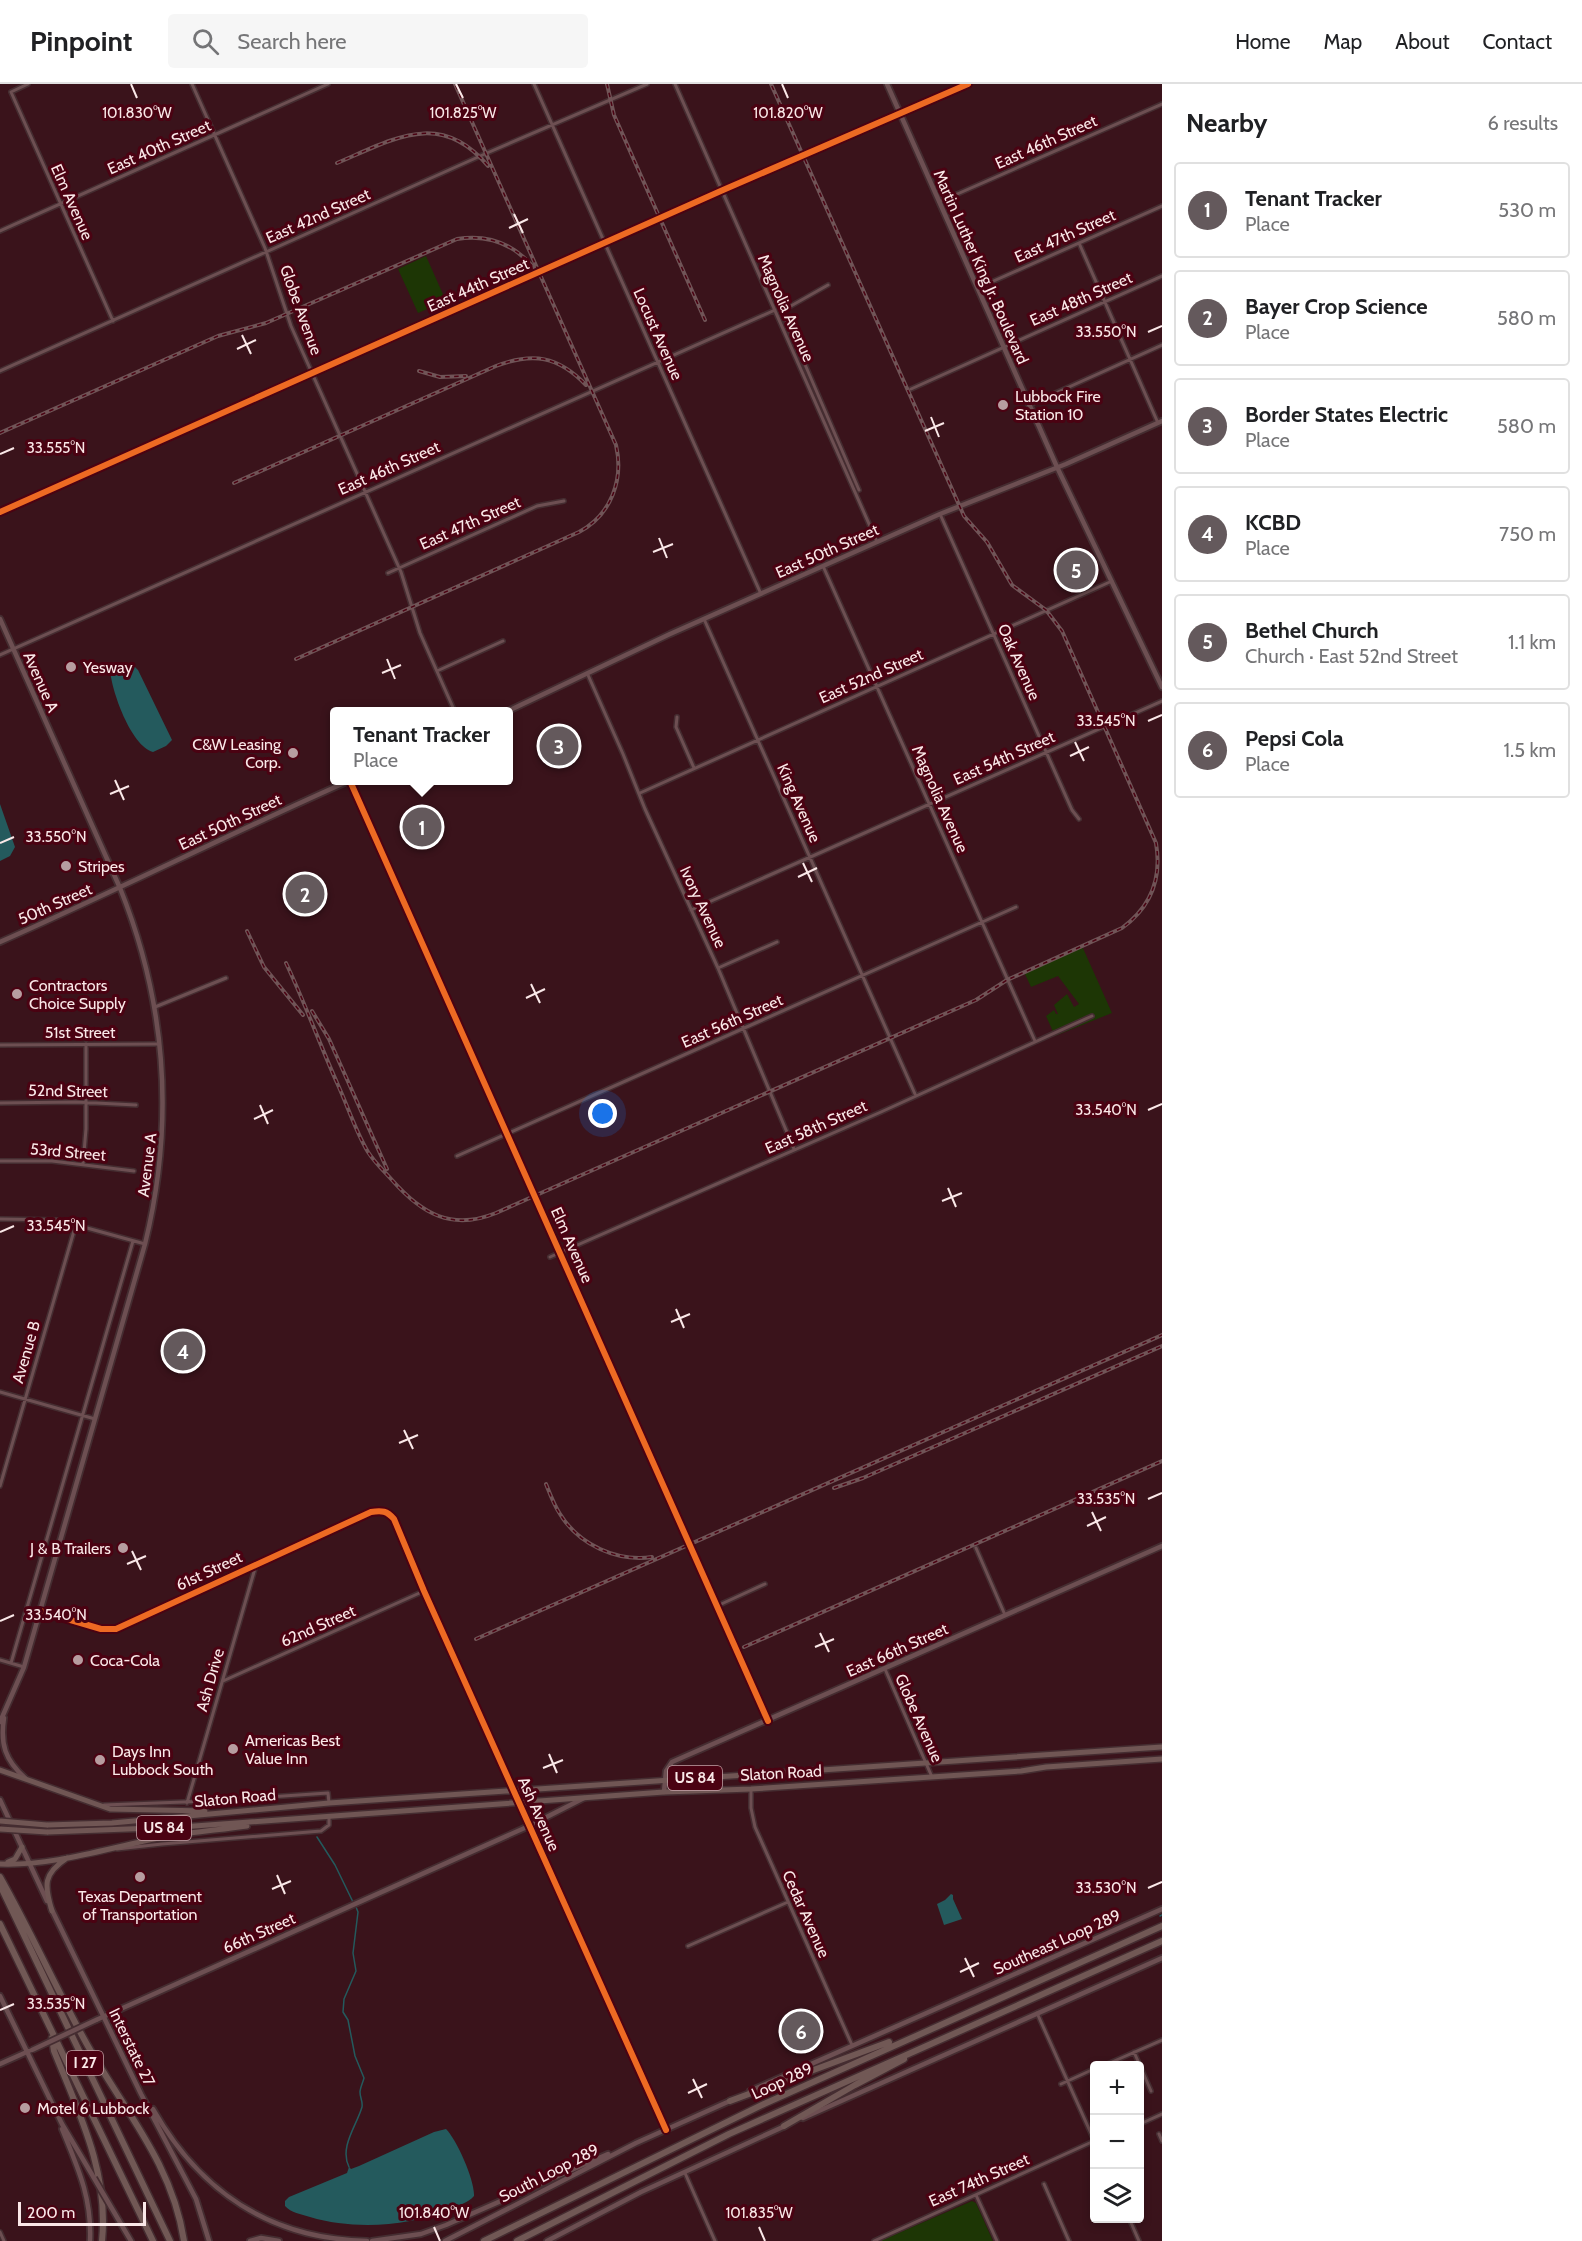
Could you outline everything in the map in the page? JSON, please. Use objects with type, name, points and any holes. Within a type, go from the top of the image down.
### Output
[{"type":"highway","name":"Slaton Road","points":[[0,1821],[47,1825],[112,1823],[329,1803],[1162,1747]]},
{"type":"highway","name":"Slaton Road","points":[[0,1829],[93,1832],[281,1821],[664,1792],[751,1789],[1162,1759]]},
{"type":"highway","points":[[0,1770],[110,1809],[228,1812]]},
{"type":"highway","points":[[796,1771],[796,1786]]},
{"type":"highway","points":[[329,1803],[329,1817]]},
{"type":"highway","points":[[2,1864],[29,1863],[69,1857],[164,1837],[281,1821]]},
{"type":"highway","points":[[2,1864],[15,1859],[22,1847]]},
{"type":"highway","points":[[52,1911],[47,1894],[47,1881],[52,1870],[69,1857]]},
{"type":"highway","points":[[0,1877],[84,2039],[157,2157],[176,2204],[184,2241]]},
{"type":"highway","name":"I 27","points":[[0,1885],[170,2241]]},
{"type":"highway","name":"I 27","points":[[0,1924],[153,2241]]},
{"type":"highway","name":"Loop 289","points":[[484,2241],[695,2136],[1162,1924]]},
{"type":"highway","name":"Loop 289","points":[[517,2241],[720,2139],[1135,1952],[1162,1942]]},
{"type":"highway","points":[[730,2101],[948,2020]]},
{"type":"highway","points":[[50,2029],[54,2051],[95,2156],[104,2206],[102,2241]]},
{"type":"highway","points":[[784,2126],[929,2044]]},
{"type":"main road","name":"Martin Luther King Jr. Boulevard","points":[[887,84],[1057,467],[1162,687]]},
{"type":"main road","name":"East 50th Street","points":[[513,708],[588,675],[704,619],[940,514],[1160,422]]},
{"type":"main road","name":"Avenue A","points":[[0,619],[120,888],[141,948],[155,1007],[164,1100],[158,1184],[145,1244],[24,1667],[0,1722]]},
{"type":"main road","name":"East 50th Street","points":[[120,888],[229,835],[342,785]]},
{"type":"main road","name":"Elm Avenue","points":[[353,785],[768,1721]]},
{"type":"main road","name":"50th Street","points":[[0,942],[120,888]]},
{"type":"main road","name":"East 66th Street","points":[[664,1780],[667,1767],[672,1762],[1162,1546]]},
{"type":"main road","points":[[0,1716],[5,1712]]},
{"type":"main road","points":[[5,1712],[2,1733],[4,1750],[14,1767],[25,1778]]},
{"type":"main road","points":[[664,1780],[664,1792]]},
{"type":"main road","points":[[529,1826],[584,1798]]},
{"type":"main road","name":"Interstate 27","points":[[0,1800],[124,2058],[196,2199],[209,2241]]},
{"type":"main road","name":"66th Street","points":[[0,2064],[529,1826]]},
{"type":"main road","name":"Southeast Loop 289","points":[[666,2130],[852,2045],[1162,1909]]},
{"type":"main road","points":[[547,2241],[684,2171],[1162,1958]]},
{"type":"main road","points":[[0,1996],[29,2051],[58,2115],[87,2195],[90,2210],[90,2241]]},
{"type":"main road","points":[[124,2058],[171,2140],[222,2193],[254,2214],[294,2230],[336,2239],[367,2241]]},
{"type":"main road","points":[[58,2115],[131,2241]]},
{"type":"main road","name":"South Loop 289","points":[[445,2241],[636,2143],[666,2130]]},
{"type":"main road","points":[[372,2241],[413,2236],[446,2225],[636,2143]]},
{"type":"main road","points":[[250,2241],[261,2238],[279,2241]]},
{"type":"street","name":"Elm Avenue","points":[[28,84],[10,92],[113,321]]},
{"type":"street","name":"Globe Avenue","points":[[192,84],[267,252],[285,312],[399,568],[415,620],[453,707]]},
{"type":"street","points":[[310,84],[313,91]]},
{"type":"street","name":"East 40th Street","points":[[0,231],[328,84]]},
{"type":"street","name":"Locust Avenue","points":[[534,84],[761,594]]},
{"type":"street","name":"East 42nd Street","points":[[0,371],[646,84]]},
{"type":"street","name":"Magnolia Avenue","points":[[675,84],[877,542]]},
{"type":"street","name":"East 44th Street","points":[[0,512],[723,190],[968,84]]},
{"type":"street","name":"East 46th Street","points":[[939,202],[1162,104]]},
{"type":"street","name":"East 47th Street","points":[[978,288],[1162,206]]},
{"type":"street","points":[[1079,243],[1160,422]]},
{"type":"street","name":"East 48th Street","points":[[911,389],[1162,276]]},
{"type":"street","points":[[828,285],[782,311],[859,490]]},
{"type":"street","name":"East 46th Street","points":[[0,655],[775,310]]},
{"type":"street","points":[[1029,405],[1162,345]]},
{"type":"street","name":"East 47th Street","points":[[388,573],[537,506],[564,501]]},
{"type":"street","name":"Oak Avenue","points":[[940,514],[1072,810],[1079,819]]},
{"type":"street","name":"Magnolia Avenue","points":[[823,566],[1035,1041]]},
{"type":"street","name":"East 52nd Street","points":[[640,793],[1113,581]]},
{"type":"street","name":"King Avenue","points":[[704,619],[916,1095]]},
{"type":"street","points":[[437,671],[503,641]]},
{"type":"street","name":"Ivory Avenue","points":[[588,675],[645,809],[718,968],[794,1149]]},
{"type":"street","name":"East 54th Street","points":[[691,910],[1162,700]]},
{"type":"street","points":[[677,717],[676,727],[695,768]]},
{"type":"street","name":"East 56th Street","points":[[457,1156],[1016,907]]},
{"type":"street","points":[[718,968],[777,942]]},
{"type":"street","points":[[155,1007],[226,978]]},
{"type":"street","name":"East 58th Street","points":[[550,1257],[1092,1016]]},
{"type":"street","points":[[83,1164],[87,1129],[86,1044]]},
{"type":"street","name":"51st Street","points":[[0,1045],[160,1044]]},
{"type":"street","name":"52nd Street","points":[[0,1103],[136,1105]]},
{"type":"street","name":"53rd Street","points":[[0,1161],[43,1160],[134,1171]]},
{"type":"street","points":[[0,1220],[47,1219],[76,1224],[145,1244]]},
{"type":"street","name":"Avenue B","points":[[0,1486],[76,1224]]},
{"type":"street","points":[[11,1663],[133,1241]]},
{"type":"street","points":[[0,1392],[95,1419]]},
{"type":"street","name":"61st Street","points":[[40,1611],[101,1629],[116,1629],[371,1512],[386,1511]]},
{"type":"street","name":"Ash Avenue","points":[[386,1511],[394,1519],[424,1592],[666,2130]]},
{"type":"street","points":[[976,1548],[1006,1615]]},
{"type":"street","name":"Ash Drive","points":[[187,1803],[256,1565]]},
{"type":"street","points":[[717,1606],[765,1584]]},
{"type":"street","name":"62nd Street","points":[[222,1681],[424,1592]]},
{"type":"street","points":[[0,1660],[24,1667]]},
{"type":"street","name":"Globe Avenue","points":[[885,1669],[932,1777]]},
{"type":"street","name":"Cedar Avenue","points":[[751,1789],[751,1808],[755,1827],[852,2045]]},
{"type":"street","name":"Slaton Road","points":[[97,1805],[187,1803],[328,1793],[329,1803]]},
{"type":"street","points":[[101,1852],[162,1844],[321,1831],[329,1825],[329,1817]]},
{"type":"street","points":[[688,1946],[788,1902]]},
{"type":"street","points":[[1037,2013],[1090,2130]]},
{"type":"street","points":[[1114,2061],[1162,2040]]},
{"type":"street","points":[[1134,2052],[1151,2091]]},
{"type":"street","points":[[1062,2084],[1090,2071]]},
{"type":"street","points":[[1144,2122],[1162,2114]]},
{"type":"street","points":[[1159,2134],[1162,2141]]},
{"type":"street","name":"East 74th Street","points":[[874,2241],[1090,2143]]},
{"type":"street","points":[[684,2171],[715,2241]]},
{"type":"street","points":[[1044,2184],[1069,2241]]},
{"type":"street","points":[[976,2195],[998,2241]]},
{"type":"street","points":[[1131,2223],[1139,2241]]},
{"type":"street","points":[[0,2232],[4,2241]]},
{"type":"green space","points":[[426,256],[446,301],[418,313],[398,269]]},
{"type":"green space","points":[[1082,946],[1112,1013],[1055,1036],[1046,1016],[1054,1010],[1058,1014],[1054,1005],[1067,994],[1074,1007],[1079,1004],[1058,976],[1031,987],[1024,972]]},
{"type":"green space","points":[[972,2201],[976,2203],[993,2241],[880,2241]]},
{"type":"water","points":[[132,664],[138,670],[172,740],[166,746],[153,752],[145,748],[130,729],[118,703],[111,678],[110,669]]},
{"type":"water","points":[[0,804],[15,847],[10,856],[0,861]]},
{"type":"water","points":[[951,1894],[962,1919],[944,1925],[937,1904]]},
{"type":"water","points":[[446,2129],[460,2151],[472,2181],[474,2196],[466,2202],[416,2220],[380,2225],[327,2221],[296,2213],[285,2206],[285,2201],[289,2197],[347,2173],[349,2167],[351,2169],[359,2166],[434,2132]]},
{"type":"waterway","points":[[317,1837],[335,1865],[353,1902]]},
{"type":"waterway","points":[[349,2167],[346,2159],[347,2144],[362,2107],[360,2092],[364,2078],[355,2056],[348,2020],[343,2012],[344,1999],[356,1971],[353,1953],[358,1912],[356,1907]]},
{"type":"railway","points":[[296,659],[579,532],[590,525],[607,506],[616,483],[618,471],[616,445],[455,84]]},
{"type":"railway","points":[[607,84],[614,115],[705,320]]},
{"type":"railway","points":[[286,963],[356,1128],[371,1156],[403,1192],[426,1210],[439,1216],[465,1220],[496,1213],[976,1000],[1007,980],[1122,928],[1132,920],[1147,901],[1156,880],[1156,843],[1062,631],[1046,610],[1012,585],[987,542],[964,516],[771,84]]},
{"type":"railway","points":[[337,163],[397,138],[416,134],[434,134],[452,138],[470,149],[488,166]]},
{"type":"railway","points":[[0,433],[218,336],[266,323],[457,239],[479,238],[500,243],[518,253],[534,268]]},
{"type":"railway","points":[[234,483],[509,362],[533,358],[544,359],[565,368],[586,385]]},
{"type":"railway","points":[[419,371],[440,377],[466,376]]},
{"type":"railway","points":[[247,931],[264,967],[303,1015]]},
{"type":"railway","points":[[312,1011],[329,1039],[387,1169]]},
{"type":"railway","points":[[476,1639],[1162,1335]]},
{"type":"railway","points":[[834,1488],[863,1478],[1162,1346]]},
{"type":"railway","points":[[744,1647],[1162,1461]]},
{"type":"railway","points":[[546,1484],[560,1514],[568,1525],[588,1543],[626,1557],[652,1557]]},
{"type":"cycle path","points":[[0,512],[723,190],[968,84]]},
{"type":"cycle path","points":[[352,785],[768,1721]]},
{"type":"cycle path","points":[[40,1611],[101,1629],[116,1629],[371,1512],[381,1511],[389,1514],[394,1519],[424,1591],[666,2130]]},
{"type":"place","name":"Lubbock Fire Station 10","points":[[1003,405]]},
{"type":"place","name":"Bethel Church","points":[[1076,570]]},
{"type":"place","name":"Yesway","points":[[71,667]]},
{"type":"place","name":"Border States Electric","points":[[559,746]]},
{"type":"place","name":"C&W Leasing Corp.","points":[[293,753]]},
{"type":"place","name":"Tenant Tracker","points":[[422,827]]},
{"type":"place","name":"Stripes","points":[[66,866]]},
{"type":"place","name":"Bayer Crop Science","points":[[305,894]]},
{"type":"place","name":"Contractors Choice Supply","points":[[17,994]]},
{"type":"place","name":"KCBD","points":[[183,1351]]},
{"type":"place","name":"J & B Trailers","points":[[123,1548]]},
{"type":"place","name":"Coca-Cola","points":[[78,1660]]},
{"type":"place","name":"Americas Best Value Inn","points":[[233,1749]]},
{"type":"place","name":"Days Inn Lubbock South","points":[[100,1760]]},
{"type":"place","name":"Texas Department of Transportation","points":[[140,1877]]},
{"type":"place","name":"Pepsi Cola","points":[[801,2031]]},
{"type":"place","name":"Motel 6 Lubbock","points":[[25,2108]]}]
